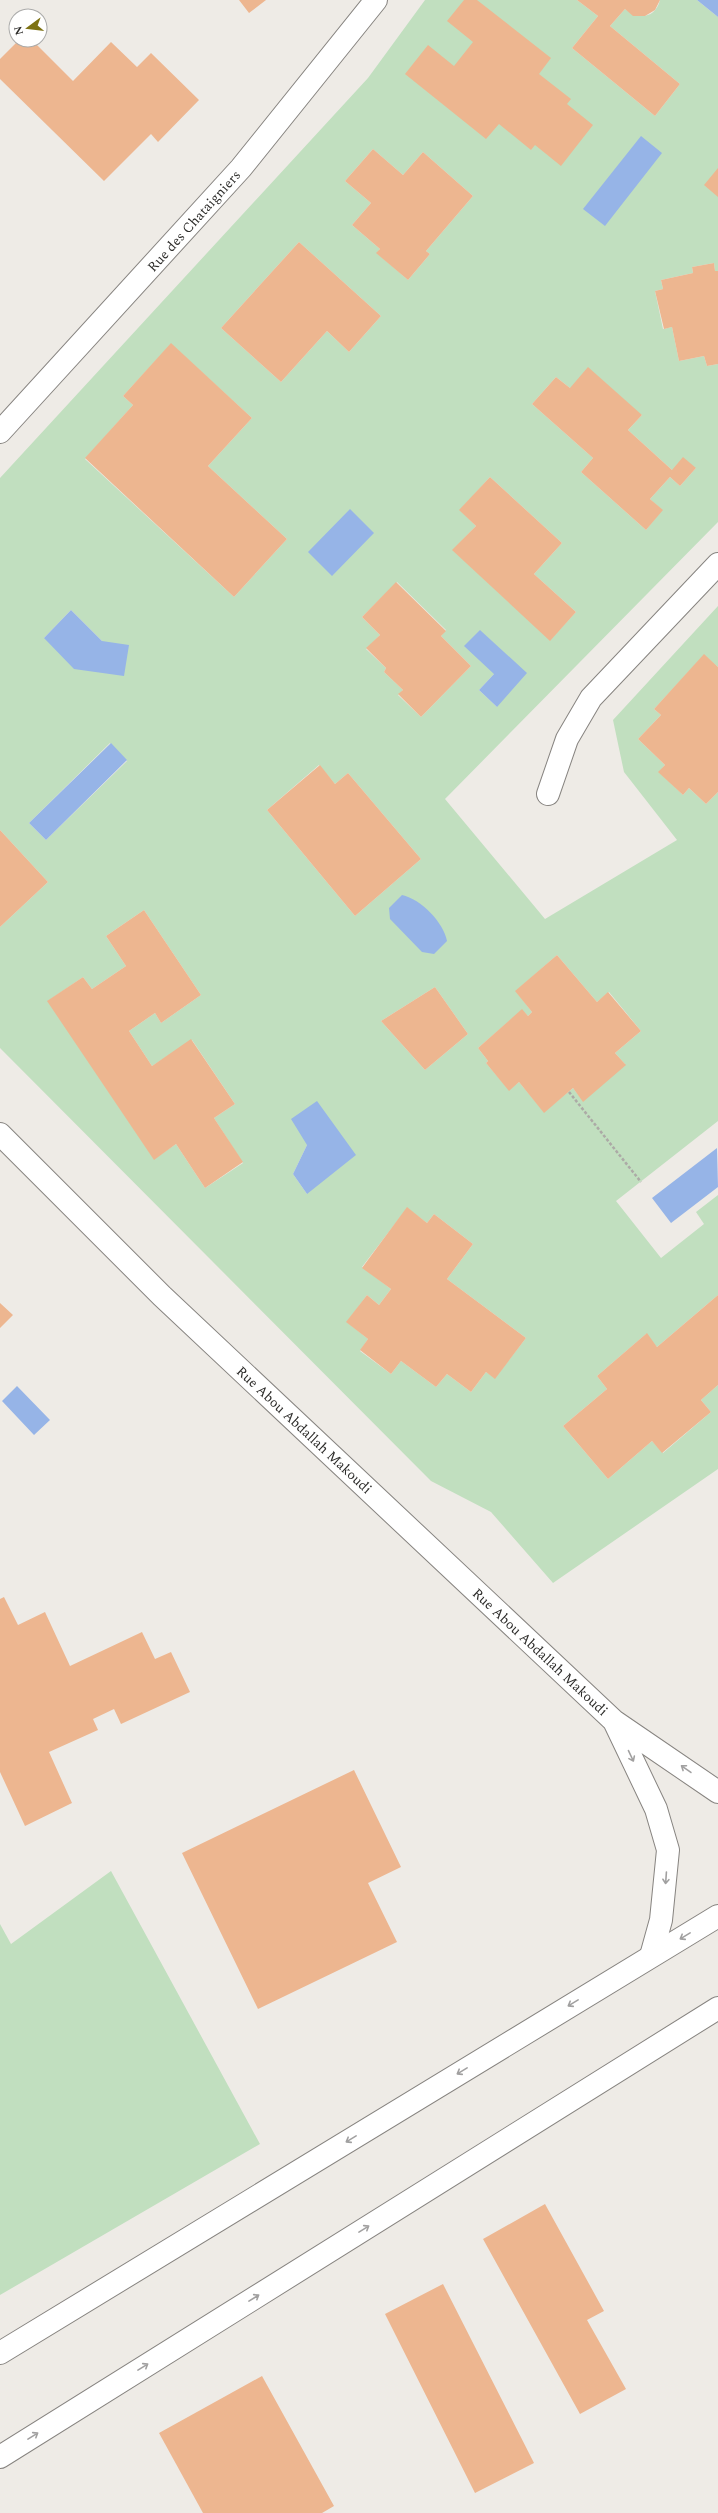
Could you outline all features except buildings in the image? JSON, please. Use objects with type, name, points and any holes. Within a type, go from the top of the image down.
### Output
[{"type":"street","name":"Rue des Chataigniers","points":[[0,432],[241,168],[376,0]]},
{"type":"street","points":[[548,794],[567,738],[591,698],[718,564]]},
{"type":"street","name":"Rue Abou Abdallah Makoudi","points":[[0,1134],[162,1296],[614,1721],[718,1792]]},
{"type":"street","name":"Rue Abou Abdallah Makoudi","points":[[614,1721],[656,1809],[668,1850],[661,1920],[651,1956]]},
{"type":"street","points":[[0,2353],[718,1916]]},
{"type":"street","points":[[0,2457],[718,2008]]},
{"type":"path","points":[[568,1092],[641,1182]]},
{"type":"green space","points":[[425,0],[577,0],[598,16],[572,48],[655,116],[680,84],[610,26],[625,9],[635,15],[646,16],[654,11],[660,0],[697,0],[718,17],[718,271],[715,271],[714,263],[692,267],[693,273],[661,280],[663,289],[655,291],[663,329],[672,327],[679,361],[704,356],[707,366],[718,364],[718,522],[445,799],[545,919],[677,840],[624,772],[613,720],[718,606],[718,667],[704,655],[654,709],[661,715],[638,739],[665,765],[659,772],[683,795],[689,788],[706,804],[718,792],[718,1121],[616,1201],[661,1258],[704,1224],[696,1212],[718,1195],[718,1295],[657,1347],[646,1334],[597,1376],[607,1389],[563,1426],[608,1479],[652,1441],[663,1453],[711,1412],[701,1400],[718,1385],[718,1469],[553,1583],[491,1512],[431,1481],[0,1048],[0,927],[48,882],[0,830],[0,478],[368,78]],"holes":[[[373,149],[403,175],[423,152],[473,196],[426,251],[430,254],[408,280],[377,253],[380,249],[352,225],[371,203],[345,181]],[[299,242],[381,316],[349,352],[327,331],[281,382],[221,328]],[[171,344],[252,418],[208,466],[287,539],[234,597],[85,459],[133,405],[123,396]],[[556,377],[570,388],[642,415],[628,430],[672,470],[696,468],[680,486],[670,477],[650,499],[662,510],[646,530],[581,472],[593,458],[532,404]],[[490,477],[562,543],[534,574],[576,612],[550,640],[453,550],[476,526],[460,510]],[[397,582],[446,630],[441,636],[471,666],[421,717],[398,695],[403,690],[384,672],[386,668],[366,649],[380,635],[362,617]],[[71,610],[102,641],[44,638]],[[494,674],[497,707],[479,690]],[[110,743],[127,761],[46,840],[29,823]],[[319,765],[335,784],[348,773],[421,859],[355,916],[267,810]],[[144,910],[201,995],[161,1023],[155,1013],[129,1031],[152,1066],[192,1040],[235,1104],[214,1118],[243,1163],[205,1188],[176,1144],[154,1159],[48,1001],[83,977],[92,989],[126,966],[106,936]],[[557,955],[597,1002],[609,992],[641,1031],[615,1053],[625,1064],[583,1101],[573,1088],[544,1112],[519,1082],[509,1090],[486,1063],[488,1061],[478,1048],[522,1010],[528,1016],[532,1012],[516,991]],[[435,987],[468,1034],[425,1070],[381,1021]],[[307,1145],[307,1194],[293,1174]],[[407,1208],[427,1223],[434,1214],[473,1244],[447,1279],[526,1338],[495,1378],[486,1372],[471,1392],[447,1374],[436,1387],[401,1361],[391,1374],[360,1351],[368,1339],[347,1322],[367,1295],[379,1305],[391,1289],[362,1267]]]},
{"type":"green space","points":[[111,1871],[260,2144],[0,2295],[0,1924],[11,1944]]},
{"type":"water","points":[[697,0],[718,0],[718,17]]},
{"type":"water","points":[[641,136],[662,153],[605,226],[583,209]]},
{"type":"water","points":[[350,509],[374,533],[332,576],[308,552]]},
{"type":"water","points":[[71,610],[102,641],[129,645],[124,676],[74,669],[44,638]]},
{"type":"water","points":[[480,630],[527,673],[497,707],[479,690],[494,674],[464,646]]},
{"type":"water","points":[[111,743],[127,760],[46,840],[29,823]]},
{"type":"water","points":[[402,895],[417,901],[424,907],[436,920],[445,934],[447,941],[434,954],[422,952],[390,919],[389,908]]},
{"type":"water","points":[[317,1101],[356,1155],[307,1194],[293,1174],[307,1145],[291,1119]]},
{"type":"water","points":[[717,1148],[718,1187],[671,1223],[652,1198]]},
{"type":"water","points":[[17,1386],[50,1420],[34,1435],[2,1401]]}]
